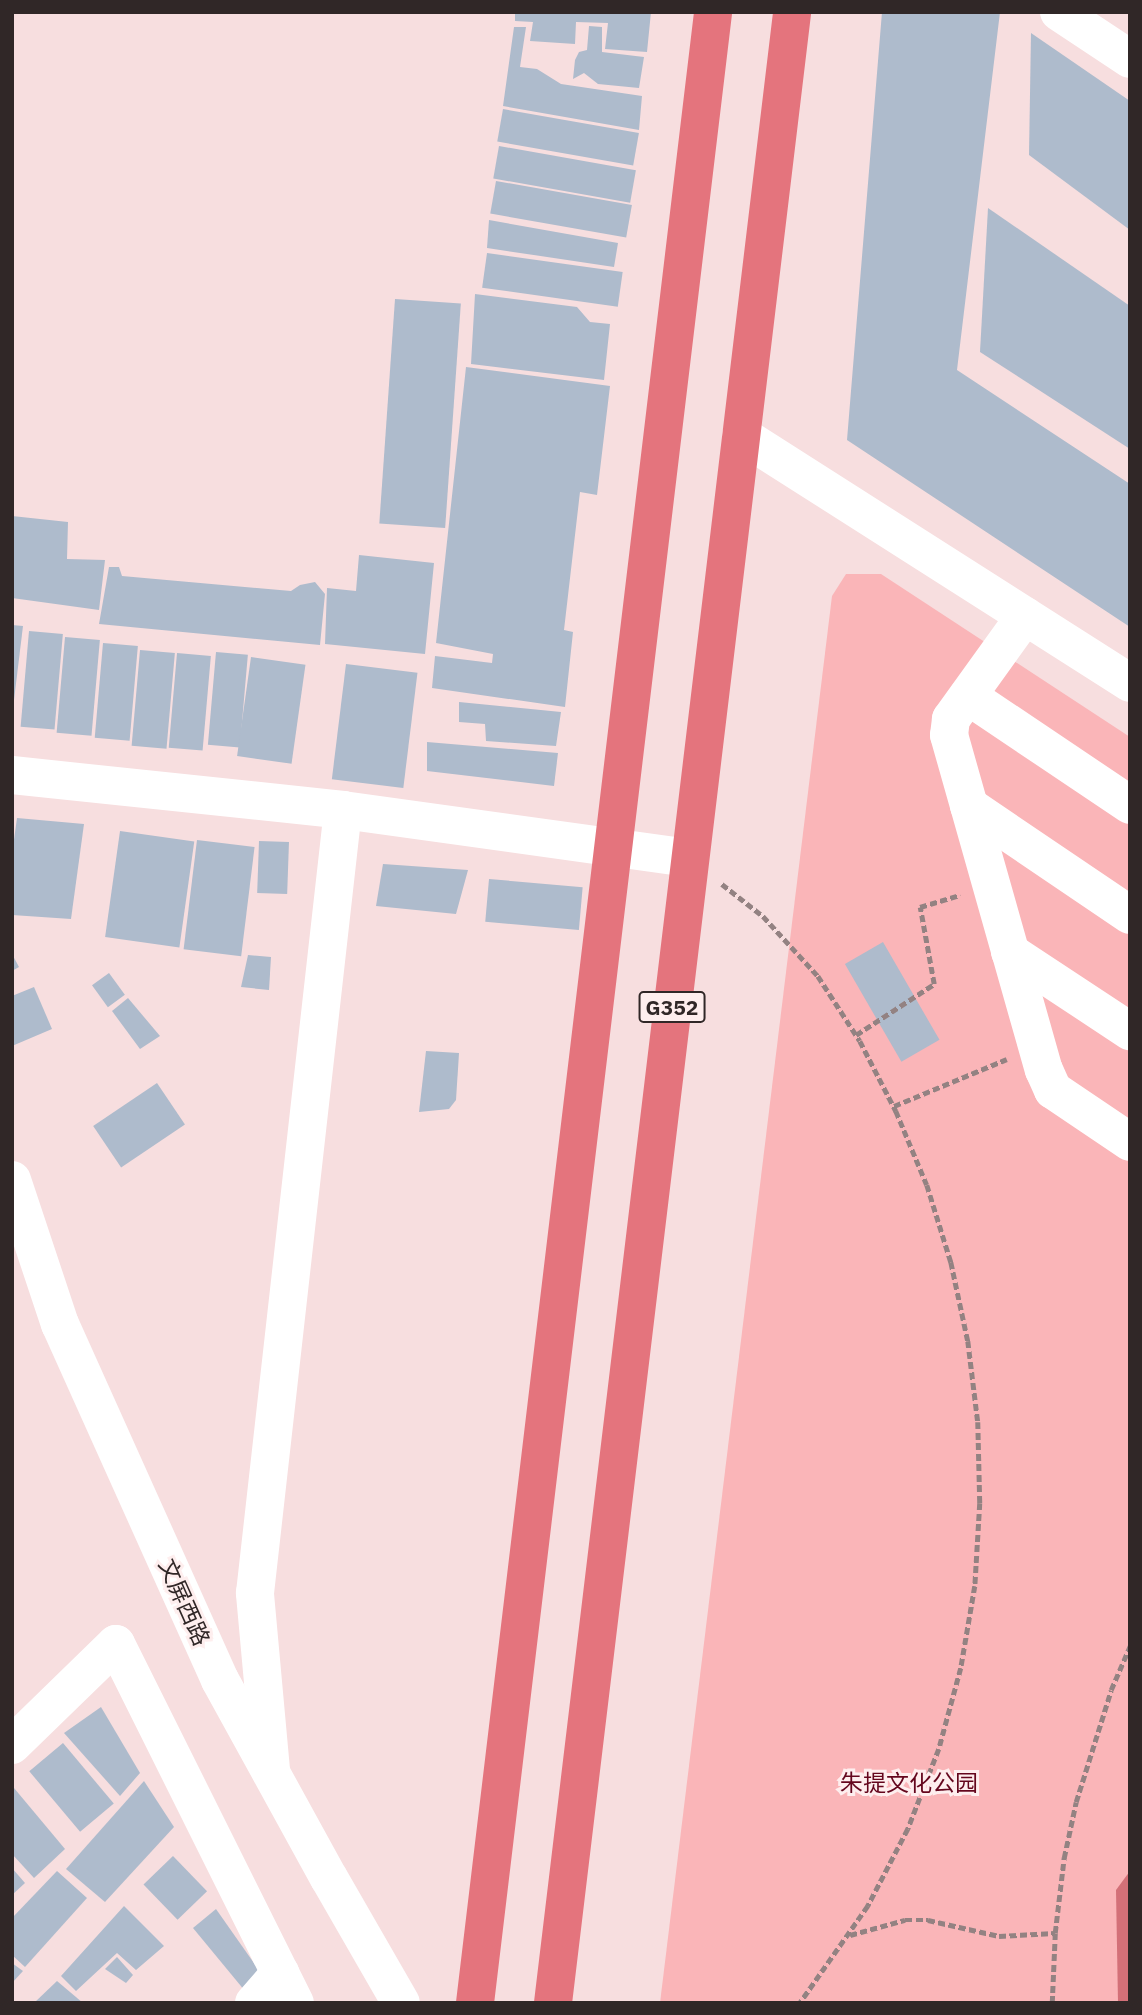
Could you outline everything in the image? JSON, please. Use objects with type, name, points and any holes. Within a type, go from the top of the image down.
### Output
[{"type":"highway","points":[[475,2003],[713,12]]},
{"type":"highway","name":"G352","points":[[553,2003],[792,12]]},
{"type":"street","points":[[1059,12],[1130,59]]},
{"type":"street","points":[[741,435],[1130,683]]},
{"type":"street","points":[[1026,616],[951,719],[948,735],[1037,1046],[1053,1090],[1130,1142]]},
{"type":"street","points":[[968,696],[1130,805]]},
{"type":"street","points":[[12,775],[343,810],[690,858]]},
{"type":"street","points":[[969,806],[1130,915]]},
{"type":"street","points":[[271,1770],[255,1594],[343,810]]},
{"type":"street","points":[[1010,952],[1130,1031]]},
{"type":"street","name":"文屏西路","points":[[12,1180],[60,1324],[220,1680],[401,2003]]},
{"type":"street","points":[[12,1745],[116,1644],[287,1988],[254,2003]]},
{"type":"path","points":[[690,858],[763,916],[818,976],[856,1035],[894,1106],[927,1185],[951,1262],[965,1328],[978,1422],[980,1503],[975,1586],[961,1668],[939,1749],[908,1829],[849,1936],[800,2003]]},
{"type":"path","points":[[856,1035],[934,984],[920,907],[991,886]]},
{"type":"path","points":[[894,1106],[1037,1046]]},
{"type":"path","points":[[1052,2003],[1055,1933],[1064,1858],[1076,1802],[1107,1702],[1130,1646]]},
{"type":"path","points":[[849,1936],[882,1925],[916,1920],[999,1936],[1055,1933]]},
{"type":"green space","name":"朱提文化公园","points":[[846,574],[881,574],[1130,737],[1130,2003],[660,2003],[832,596]]},
{"type":"shaded area","points":[[1130,1871],[1130,2003],[1118,2003],[1116,1890]]},
{"type":"building","points":[[515,12],[651,12],[647,52],[605,49],[608,23],[576,22],[575,44],[530,41],[533,22],[515,21]]},
{"type":"building","points":[[882,12],[1000,12],[957,370],[1130,484],[1130,627],[847,440]]},
{"type":"building","points":[[589,26],[602,27],[602,52],[644,57],[639,88],[598,84],[584,73],[573,79],[575,60],[579,52],[587,50]]},
{"type":"building","points":[[514,27],[526,27],[520,67],[537,69],[561,84],[642,96],[639,130],[503,106]]},
{"type":"building","points":[[1031,33],[1130,101],[1130,230],[1029,155]]},
{"type":"building","points":[[503,109],[639,133],[633,165],[497,141]]},
{"type":"building","points":[[499,146],[636,170],[630,203],[493,178]]},
{"type":"building","points":[[496,181],[632,205],[626,237],[490,213]]},
{"type":"building","points":[[988,208],[1130,306],[1130,449],[980,352]]},
{"type":"building","points":[[489,220],[618,243],[614,267],[487,248]]},
{"type":"building","points":[[487,253],[623,272],[618,307],[482,288]]},
{"type":"building","points":[[475,294],[577,307],[590,322],[610,324],[604,380],[471,364]]},
{"type":"building","points":[[395,299],[461,304],[445,528],[379,523]]},
{"type":"building","points":[[466,367],[610,386],[597,495],[580,492],[564,630],[573,632],[565,707],[432,688],[435,656],[492,663],[493,654],[436,643]]},
{"type":"building","points":[[12,516],[68,522],[67,559],[105,560],[99,610],[12,598]]},
{"type":"building","points":[[359,555],[434,563],[425,654],[325,644],[327,588],[356,591]]},
{"type":"building","points":[[109,567],[119,567],[122,576],[291,591],[300,585],[315,582],[325,594],[320,645],[99,624]]},
{"type":"building","points":[[12,625],[23,626],[14,700],[12,700]]},
{"type":"building","points":[[29,631],[63,634],[55,730],[21,727]]},
{"type":"building","points":[[65,637],[100,640],[91,736],[57,733]]},
{"type":"building","points":[[103,643],[138,646],[130,741],[95,738]]},
{"type":"building","points":[[140,650],[175,653],[166,749],[132,746]]},
{"type":"building","points":[[216,652],[248,655],[240,747],[208,745]]},
{"type":"building","points":[[177,653],[211,656],[203,751],[169,748]]},
{"type":"building","points":[[251,657],[305,665],[292,764],[237,756]]},
{"type":"building","points":[[346,664],[417,673],[403,788],[332,779]]},
{"type":"building","points":[[459,702],[561,712],[556,746],[486,741],[485,724],[459,722]]},
{"type":"building","points":[[427,742],[558,753],[554,786],[427,771]]},
{"type":"building","points":[[17,818],[84,824],[71,919],[12,915],[12,854]]},
{"type":"building","points":[[120,831],[194,841],[179,947],[105,937]]},
{"type":"building","points":[[197,840],[255,847],[241,956],[184,949]]},
{"type":"building","points":[[259,841],[289,842],[287,894],[257,893]]},
{"type":"building","points":[[383,864],[468,870],[456,914],[376,906]]},
{"type":"building","points":[[489,879],[583,887],[579,930],[485,922]]},
{"type":"building","points":[[883,942],[939,1040],[901,1062],[845,964]]},
{"type":"building","points":[[12,954],[19,967],[12,971]]},
{"type":"building","points":[[248,955],[271,957],[269,990],[241,987]]},
{"type":"building","points":[[109,973],[125,995],[108,1007],[92,985]]},
{"type":"building","points":[[34,987],[52,1029],[12,1046],[12,996]]},
{"type":"building","points":[[128,998],[160,1036],[140,1049],[112,1011]]},
{"type":"building","points":[[426,1051],[459,1053],[456,1100],[449,1109],[419,1112]]},
{"type":"building","points":[[157,1083],[185,1124],[121,1168],[93,1126]]},
{"type":"building","points":[[101,1707],[140,1773],[120,1796],[64,1733]]},
{"type":"building","points":[[63,1743],[114,1804],[80,1832],[29,1771]]},
{"type":"building","points":[[144,1781],[174,1827],[105,1902],[66,1869]]},
{"type":"building","points":[[14,1788],[65,1849],[34,1878],[12,1854]]},
{"type":"building","points":[[173,1856],[207,1891],[178,1920],[144,1884]]},
{"type":"building","points":[[12,1868],[25,1883],[12,1895]]},
{"type":"building","points":[[57,1871],[87,1898],[25,1967],[12,1955],[12,1918]]},
{"type":"building","points":[[124,1906],[164,1946],[136,1970],[117,1953],[76,1991],[61,1976]]},
{"type":"building","points":[[216,1909],[261,1973],[245,1991],[193,1928]]},
{"type":"building","points":[[117,1957],[133,1975],[126,1983],[105,1969]]},
{"type":"building","points":[[12,1963],[23,1971],[12,1983]]},
{"type":"building","points":[[57,1981],[83,2003],[34,2003]]}]
